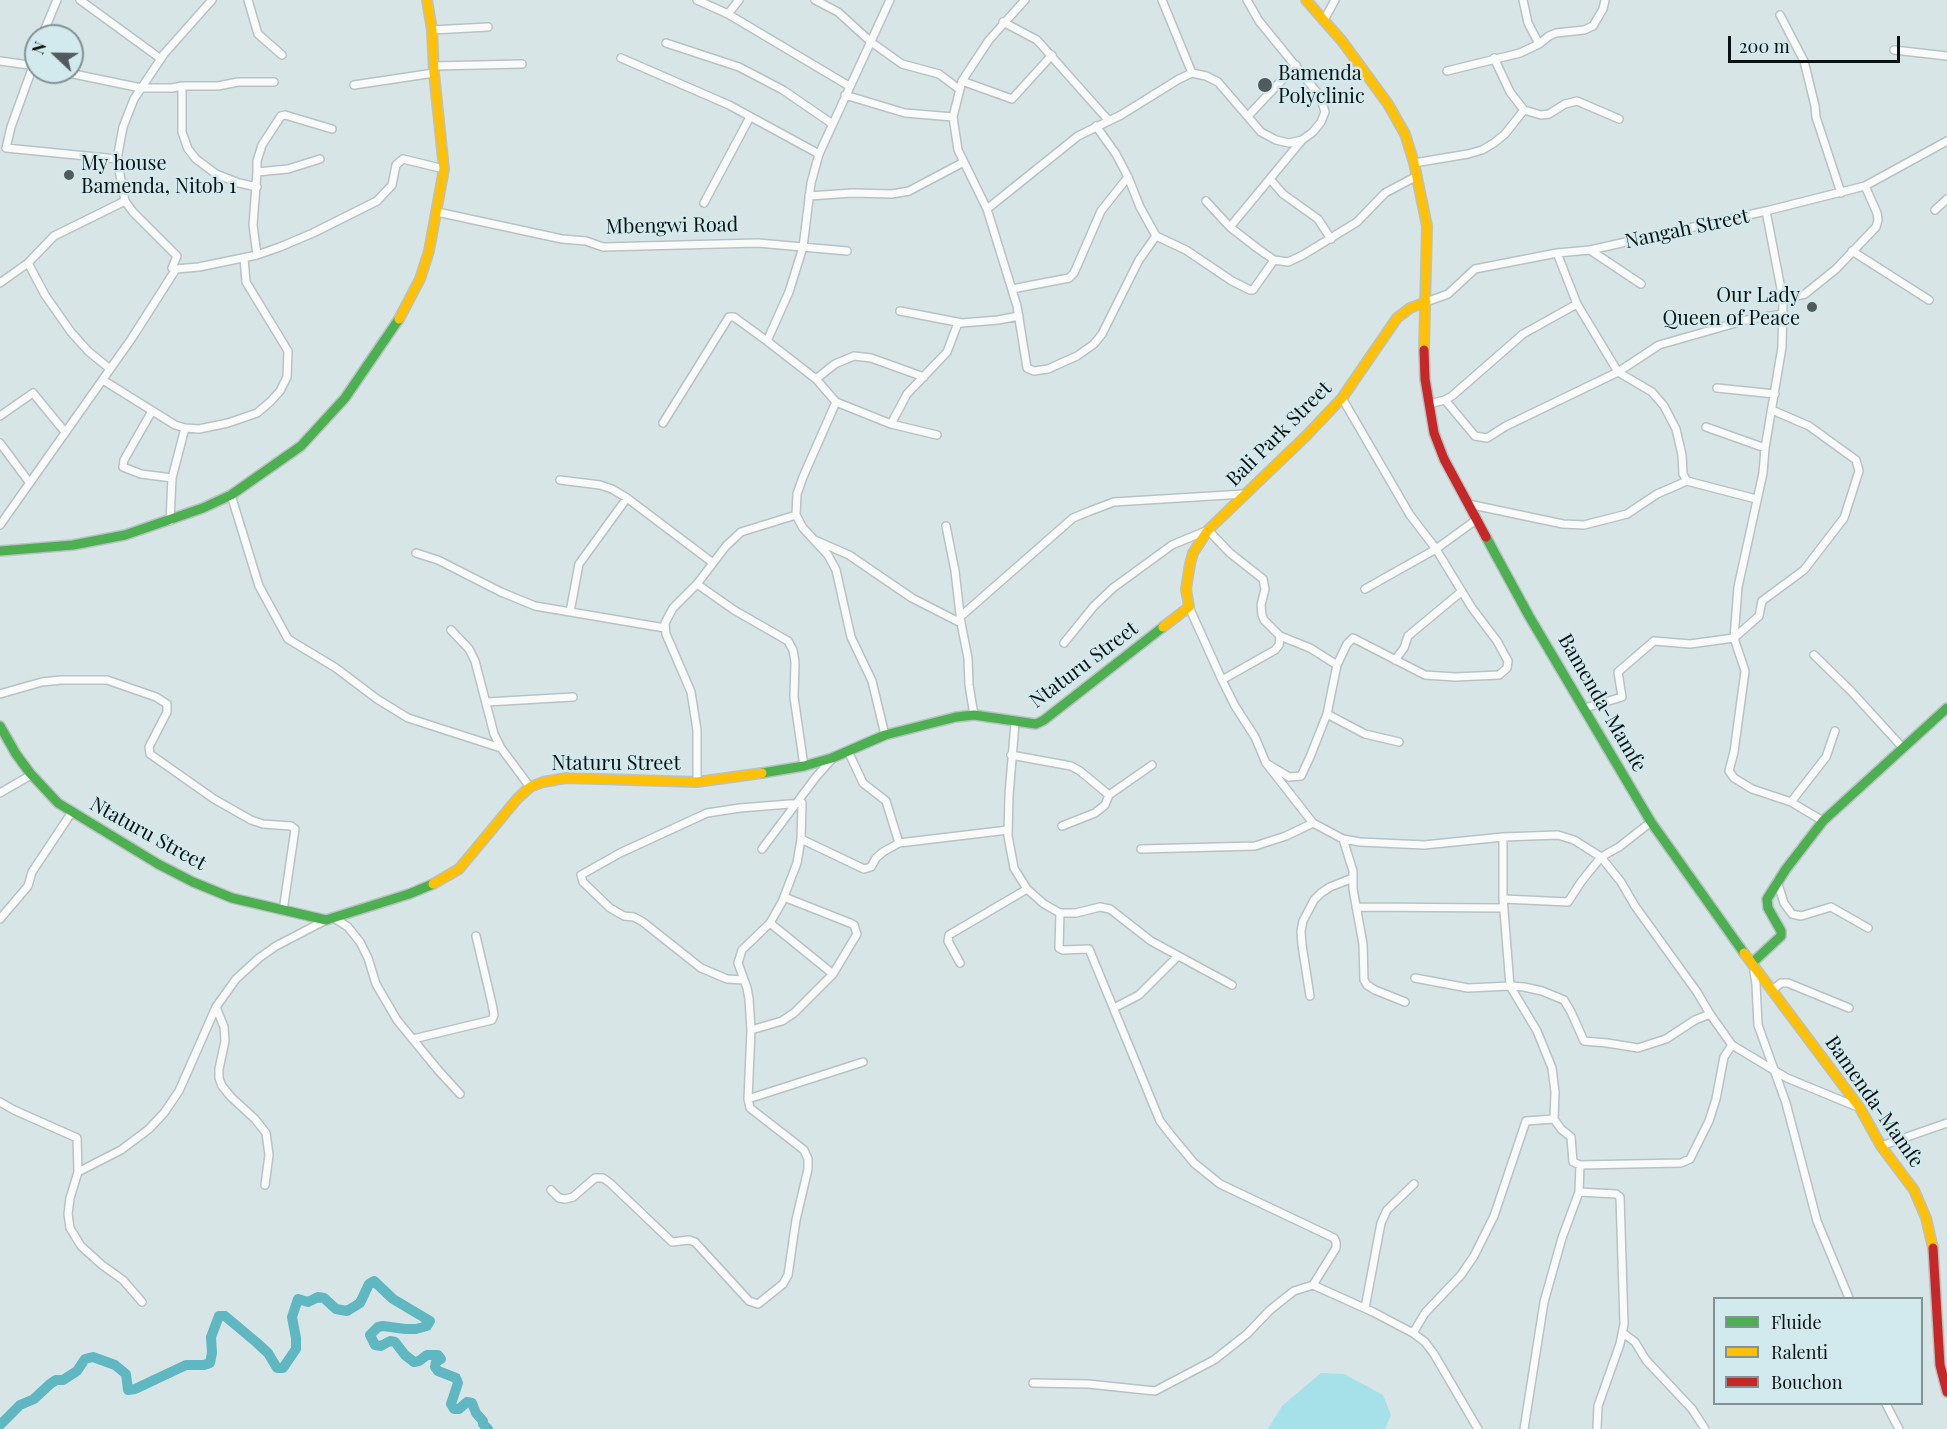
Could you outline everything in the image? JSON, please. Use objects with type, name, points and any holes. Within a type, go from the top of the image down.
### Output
[{"type":"main road","points":[[0,551],[73,545],[125,535],[170,521],[231,495],[302,446],[345,398],[394,328],[420,279],[429,251],[444,169],[432,30],[427,0]]},
{"type":"main road","name":"Bamenda-Mamfe","points":[[1306,0],[1368,74],[1388,104],[1404,134],[1418,176],[1427,226],[1424,344],[1429,404],[1434,433],[1444,459],[1529,615],[1651,822],[1771,991],[1860,1108],[1881,1146],[1914,1190],[1933,1242],[1940,1365],[1947,1392]]},
{"type":"main road","name":"Bali Park Street","points":[[1189,607],[1186,590],[1190,564],[1193,553],[1208,530],[1342,398],[1397,318],[1410,308],[1426,302]]},
{"type":"main road","name":"Ntaturu Street","points":[[0,726],[31,775],[58,803],[158,864],[232,898],[283,911],[330,919],[409,894],[459,869],[517,799],[530,787],[543,782],[566,778],[698,782],[744,777],[804,766],[832,758],[885,735],[956,717],[974,715],[1026,724],[1044,720],[1189,607]]},
{"type":"main road","points":[[1752,963],[1781,936],[1781,931],[1767,904],[1767,899],[1777,881],[1823,821],[1947,708]]},
{"type":"street","points":[[47,24],[57,0]]},
{"type":"street","points":[[80,0],[161,59]]},
{"type":"street","points":[[176,269],[172,268],[177,255],[133,212],[125,201],[117,159],[123,127],[141,88],[161,59],[212,0]]},
{"type":"street","points":[[248,0],[258,34],[282,55]]},
{"type":"street","points":[[697,0],[728,14],[849,86]]},
{"type":"street","points":[[728,14],[739,0]]},
{"type":"street","points":[[815,0],[838,12],[871,42],[902,64],[939,74],[959,89]]},
{"type":"street","points":[[767,341],[789,292],[803,248],[809,196],[819,154],[831,123],[890,0]]},
{"type":"street","points":[[1025,0],[1003,22],[962,81],[953,117],[955,137],[962,163],[987,209],[1012,289],[1019,316],[1026,366],[1030,370],[1048,369],[1077,356],[1094,344],[1102,334],[1125,284],[1156,236]]},
{"type":"street","points":[[1162,0],[1192,73]]},
{"type":"street","points":[[1230,227],[1302,140],[1321,122],[1324,112],[1320,96],[1259,21],[1247,0]]},
{"type":"street","points":[[1324,20],[1335,0]]},
{"type":"street","points":[[1523,0],[1528,23],[1539,44]]},
{"type":"street","points":[[1447,71],[1520,53],[1556,33],[1584,30],[1593,26],[1603,9],[1605,0]]},
{"type":"street","points":[[1780,15],[1804,61],[1816,117],[1841,193]]},
{"type":"street","points":[[1003,22],[1029,34],[1052,55],[1108,121]]},
{"type":"street","points":[[432,30],[488,27]]},
{"type":"street","points":[[666,43],[739,67],[783,90],[831,123]]},
{"type":"street","points":[[1894,50],[1947,56]]},
{"type":"street","points":[[962,81],[1012,99],[1052,55]]},
{"type":"street","points":[[621,58],[694,89],[819,154]]},
{"type":"street","points":[[1494,58],[1510,92],[1524,110],[1541,115],[1549,114],[1565,104],[1577,101],[1619,119]]},
{"type":"street","points":[[0,61],[24,63]]},
{"type":"street","points":[[354,85],[434,70],[522,64]]},
{"type":"street","points":[[1248,116],[1296,65]]},
{"type":"street","points":[[987,209],[1064,146],[1192,73],[1218,82],[1261,132],[1276,140],[1289,143],[1302,140]]},
{"type":"street","points":[[84,76],[141,88],[218,86],[238,81],[274,82]]},
{"type":"street","points":[[27,84],[3,149],[117,159]]},
{"type":"street","points":[[182,86],[182,132],[188,149],[196,159],[216,174],[257,187]]},
{"type":"street","points":[[845,95],[905,113],[953,117]]},
{"type":"street","points":[[1414,163],[1482,150],[1505,134],[1524,110]]},
{"type":"street","points":[[257,255],[253,225],[257,161],[262,145],[281,116],[285,115],[332,129]]},
{"type":"street","points":[[704,203],[750,117]]},
{"type":"street","points":[[1096,126],[1116,154],[1156,236],[1186,249],[1232,281],[1250,290],[1253,290],[1274,261]]},
{"type":"street","name":"Nangah Street","points":[[1426,302],[1448,294],[1475,268],[1557,253],[1590,250],[1766,211],[1864,186],[1947,141]]},
{"type":"street","points":[[257,172],[288,168],[320,159]]},
{"type":"street","points":[[0,525],[132,338],[176,269],[257,255],[314,233],[377,201],[393,185],[396,165],[403,159],[444,169]]},
{"type":"street","points":[[809,196],[892,194],[909,191],[962,163]]},
{"type":"street","points":[[1206,201],[1230,227],[1274,261],[1294,261],[1361,219],[1386,193],[1418,176]]},
{"type":"street","points":[[1012,289],[1069,278],[1074,273],[1101,210],[1128,177]]},
{"type":"street","points":[[1270,179],[1283,194],[1318,219],[1331,239]]},
{"type":"street","points":[[1783,299],[1805,294],[1836,269],[1876,227],[1878,220],[1864,186]]},
{"type":"street","points":[[1935,210],[1947,199]]},
{"type":"street","points":[[0,283],[28,262],[54,236],[125,201]]},
{"type":"street","points":[[1766,211],[1783,299],[1782,347],[1763,473],[1738,586],[1734,638],[1745,671],[1734,752],[1729,771],[1734,778],[1752,789],[1791,802],[1823,821]]},
{"type":"street","name":"Mbengwi Road","points":[[437,212],[562,239],[586,241],[603,247],[734,243],[847,251]]},
{"type":"street","points":[[1590,250],[1641,284]]},
{"type":"street","points":[[1852,251],[1929,300]]},
{"type":"street","points":[[1557,253],[1577,304],[1618,372],[1653,392],[1664,406],[1676,429],[1682,455],[1683,474],[1687,481]]},
{"type":"street","points":[[103,380],[175,425],[185,428],[199,429],[257,413],[280,390],[287,377],[288,351],[246,282],[244,258]]},
{"type":"street","points":[[28,262],[45,295],[71,332],[88,351],[110,369]]},
{"type":"street","points":[[1429,404],[1445,400],[1523,334],[1577,304]]},
{"type":"street","points":[[900,311],[958,323],[1019,316]]},
{"type":"street","points":[[1445,400],[1475,436],[1482,439],[1487,438],[1506,426],[1618,372],[1643,353],[1659,345],[1750,319],[1784,314]]},
{"type":"street","points":[[663,423],[729,317],[734,317],[816,380],[836,402],[891,423],[937,435]]},
{"type":"street","points":[[891,423],[903,399],[947,352],[958,323]]},
{"type":"street","points":[[816,380],[835,364],[854,356],[871,358],[924,377]]},
{"type":"street","points":[[1717,388],[1775,394]]},
{"type":"street","points":[[0,416],[31,393],[35,393],[65,432]]},
{"type":"street","points":[[1266,763],[1289,777],[1301,776],[1327,714],[1337,665],[1347,644],[1353,638],[1417,673],[1431,676],[1499,675],[1504,672],[1508,661],[1497,641],[1461,592],[1436,549],[1410,515],[1342,398]]},
{"type":"street","points":[[836,402],[803,477],[797,494],[796,515],[803,528],[828,555],[836,570],[851,637],[872,681],[885,735]]},
{"type":"street","points":[[1585,708],[1623,697],[1618,672],[1654,641],[1690,644],[1734,638],[1759,616],[1762,601],[1804,570],[1838,528],[1844,518],[1859,471],[1856,460],[1809,426],[1772,410]]},
{"type":"street","points":[[152,411],[122,464],[125,468],[141,474],[172,478]]},
{"type":"street","points":[[1706,427],[1765,448]]},
{"type":"street","points":[[170,521],[172,478],[185,428]]},
{"type":"street","points":[[0,443],[29,482]]},
{"type":"street","points":[[560,480],[600,485],[627,498],[713,563]]},
{"type":"street","points":[[1468,504],[1563,524],[1584,525],[1627,514],[1657,494],[1687,481],[1756,499]]},
{"type":"street","points":[[231,495],[259,586],[288,639],[336,668],[377,699],[408,718],[501,748]]},
{"type":"street","points":[[961,620],[1073,518],[1114,502],[1244,495]]},
{"type":"street","points":[[570,612],[579,564],[627,498]]},
{"type":"street","points":[[698,782],[697,730],[691,692],[664,628],[665,622],[673,608],[697,584],[726,546],[741,532],[796,515]]},
{"type":"street","points":[[1365,589],[1436,549],[1476,520]]},
{"type":"street","points":[[946,526],[968,657],[969,686],[974,715]]},
{"type":"street","points":[[1064,644],[1094,606],[1113,588],[1172,545],[1208,530],[1230,553],[1263,579],[1265,589],[1261,605],[1264,620],[1280,636],[1310,648],[1337,665]]},
{"type":"street","points":[[817,541],[849,555],[912,598],[961,620]]},
{"type":"street","points":[[416,553],[438,560],[501,592],[535,606],[664,628]]},
{"type":"street","points":[[697,584],[734,610],[788,641],[793,650],[795,662],[794,697],[804,766]]},
{"type":"street","points":[[1395,660],[1404,648],[1408,636],[1461,592]]},
{"type":"street","points":[[1189,607],[1222,680],[1255,737],[1266,763],[1313,823],[1343,839],[1360,842],[1424,845],[1503,837],[1558,835],[1574,840],[1601,857],[1732,1045],[1787,1078],[1860,1108]]},
{"type":"street","points":[[451,630],[469,648],[475,661],[494,734],[501,748],[530,787]]},
{"type":"street","points":[[1222,680],[1275,650],[1279,645],[1280,636]]},
{"type":"street","points":[[1814,655],[1851,691],[1903,748]]},
{"type":"street","points":[[0,694],[42,682],[107,680],[162,700],[167,704],[168,710],[150,744],[150,754],[214,799],[251,820],[262,824],[291,826],[295,829],[283,911]]},
{"type":"street","points":[[486,702],[573,697]]},
{"type":"street","points":[[1327,714],[1365,734],[1399,742]]},
{"type":"street","points":[[1015,723],[1011,755],[1009,845],[1014,868],[1028,889],[1044,904],[1059,913],[1076,913],[1100,907],[1110,909],[1151,941],[1232,985]]},
{"type":"street","points":[[1791,802],[1826,757],[1835,731]]},
{"type":"street","points":[[848,751],[863,783],[886,801],[899,843]]},
{"type":"street","points":[[1011,755],[1071,766],[1109,795]]},
{"type":"street","points":[[762,849],[832,758]]},
{"type":"street","points":[[1062,826],[1095,813],[1105,805],[1109,795],[1152,765]]},
{"type":"street","points":[[0,793],[31,775]]},
{"type":"street","points":[[551,1190],[559,1198],[565,1199],[573,1197],[595,1178],[603,1178],[672,1242],[689,1240],[695,1242],[749,1301],[758,1304],[783,1284],[788,1275],[808,1159],[804,1150],[750,1108],[748,1099],[751,1030],[747,988],[738,963],[742,950],[770,923],[784,897],[797,863],[801,839],[802,803],[707,813],[620,853],[581,875],[583,882],[610,908],[624,916],[634,917],[644,922],[700,968],[727,979],[744,980]]},
{"type":"street","points":[[0,919],[28,886],[32,872],[72,812]]},
{"type":"street","points":[[1504,899],[1568,902],[1601,857],[1619,847],[1651,822]]},
{"type":"street","points":[[1142,849],[1255,846],[1286,836],[1313,823]]},
{"type":"street","points":[[801,839],[864,869],[871,867],[883,852],[899,843],[1008,830]]},
{"type":"street","points":[[1503,837],[1504,908],[1510,986],[1537,1031],[1552,1068],[1555,1092],[1554,1119],[1570,1137],[1573,1162],[1580,1165],[1681,1163],[1690,1159],[1709,1121],[1716,1100],[1724,1058],[1732,1045]]},
{"type":"street","points":[[1343,839],[1353,871],[1356,907],[1363,944],[1364,980],[1375,990],[1405,1002]]},
{"type":"street","points":[[1310,996],[1302,945],[1303,921],[1309,908],[1321,893],[1353,878]]},
{"type":"street","points":[[1777,881],[1784,903],[1792,914],[1801,916],[1831,907],[1868,928]]},
{"type":"street","points":[[960,963],[948,940],[949,936],[1028,889]]},
{"type":"street","points":[[751,1030],[782,1021],[794,1013],[833,974],[857,934],[854,926],[784,897]]},
{"type":"street","points":[[1356,907],[1504,908]]},
{"type":"street","points":[[1033,1383],[1088,1384],[1155,1391],[1214,1360],[1247,1334],[1270,1310],[1294,1291],[1313,1285],[1336,1248],[1334,1238],[1221,1184],[1194,1163],[1160,1121],[1089,950],[1059,948],[1059,913]]},
{"type":"street","points":[[78,1172],[121,1150],[164,1113],[179,1091],[216,1007],[236,979],[276,946],[330,919],[348,927],[360,942],[376,984],[397,1020],[460,1094]]},
{"type":"street","points":[[770,923],[833,974]]},
{"type":"street","points":[[413,1039],[492,1020],[494,1015],[492,1004],[476,936]]},
{"type":"street","points":[[1114,1008],[1139,995],[1178,956]]},
{"type":"street","points":[[1752,963],[1756,984],[1757,1020],[1786,1103],[1817,1221],[1848,1297]]},
{"type":"street","points":[[1415,978],[1468,988],[1524,987],[1564,1000],[1582,1038],[1588,1042],[1642,1048],[1666,1039],[1695,1020],[1710,1014]]},
{"type":"street","points":[[1771,991],[1781,983],[1788,983],[1849,1008]]},
{"type":"street","points":[[216,1007],[224,1027],[225,1041],[219,1078],[231,1097],[255,1119],[266,1133],[269,1155],[265,1185]]},
{"type":"street","points":[[748,1099],[863,1062]]},
{"type":"street","points":[[0,1102],[77,1138],[78,1172],[68,1214],[70,1228],[81,1246],[123,1280],[142,1302]]},
{"type":"street","points":[[1413,1333],[1425,1313],[1461,1275],[1474,1256],[1497,1207],[1526,1121],[1554,1119]]},
{"type":"street","points":[[1881,1146],[1947,1123]]},
{"type":"street","points":[[1524,1429],[1544,1302],[1562,1238],[1579,1192],[1580,1165]]},
{"type":"street","points":[[1365,1308],[1381,1223],[1387,1210],[1414,1184]]},
{"type":"street","points":[[1579,1192],[1616,1194],[1620,1197],[1624,1324],[1598,1406],[1597,1429]]},
{"type":"street","points":[[1313,1285],[1365,1308],[1413,1333],[1425,1342],[1478,1429]]},
{"type":"street","points":[[1623,1333],[1635,1342],[1646,1360],[1692,1409],[1705,1429]]},
{"type":"street","points":[[1887,1405],[1899,1429]]},
{"type":"shaded area","points":[[1321,1373],[1344,1374],[1383,1395],[1391,1415],[1385,1429],[1268,1429],[1282,1406]]},
{"type":"waterway","points":[[0,1425],[20,1405],[34,1399],[56,1380],[63,1380],[77,1371],[85,1359],[93,1357],[115,1365],[126,1374],[128,1390],[135,1389],[186,1365],[210,1363],[211,1337],[219,1316],[225,1316],[268,1353],[277,1368],[283,1368],[296,1349],[292,1317],[298,1299],[308,1302],[318,1297],[324,1298],[336,1309],[347,1311],[360,1303],[369,1284],[374,1281],[393,1299],[430,1321],[427,1326],[416,1329],[378,1327],[370,1335],[375,1345],[381,1346],[390,1341],[395,1342],[414,1362],[427,1355],[438,1355],[441,1359],[436,1362],[435,1367],[438,1371],[456,1378],[458,1383],[451,1404],[454,1409],[459,1409],[467,1402],[472,1403],[476,1413],[488,1429]]},
{"type":"traffic: fast","points":[[0,551],[73,545],[125,535],[203,508],[231,495],[301,446],[345,398],[399,319]]},
{"type":"traffic: fast","points":[[1486,537],[1529,616],[1651,822],[1744,953]]},
{"type":"traffic: fast","points":[[762,773],[804,766],[832,758],[885,735],[956,717],[974,715],[1036,724],[1163,627]]},
{"type":"traffic: fast","points":[[1752,963],[1781,936],[1781,931],[1768,908],[1767,899],[1786,869],[1823,821],[1947,708]]},
{"type":"traffic: fast","points":[[0,726],[30,773],[58,803],[158,864],[232,898],[326,920],[409,894],[433,884]]},
{"type":"traffic: slow","points":[[399,319],[420,279],[429,251],[444,169],[432,30],[427,0]]},
{"type":"traffic: slow","points":[[1306,0],[1342,41],[1388,104],[1405,134],[1414,163],[1427,226],[1424,350]]},
{"type":"traffic: slow","points":[[1163,627],[1189,607],[1186,589],[1190,564],[1193,553],[1208,530],[1342,398],[1397,318],[1410,308],[1426,302]]},
{"type":"traffic: slow","points":[[433,884],[459,869],[517,799],[530,787],[543,782],[566,778],[697,782],[762,773]]},
{"type":"traffic: slow","points":[[1744,953],[1860,1108],[1881,1146],[1914,1190],[1926,1218],[1933,1248]]},
{"type":"traffic: jam","points":[[1424,350],[1425,379],[1434,433],[1444,459],[1486,537]]},
{"type":"traffic: jam","points":[[1933,1248],[1940,1365],[1947,1392]]},
{"type":"place","name":"Bamenda Polyclinic","points":[[1265,85]]},
{"type":"place","name":"My house Bamenda, Nitob 1","points":[[69,175]]},
{"type":"place","name":"Our Lady Queen of Peace","points":[[1812,307]]}]
